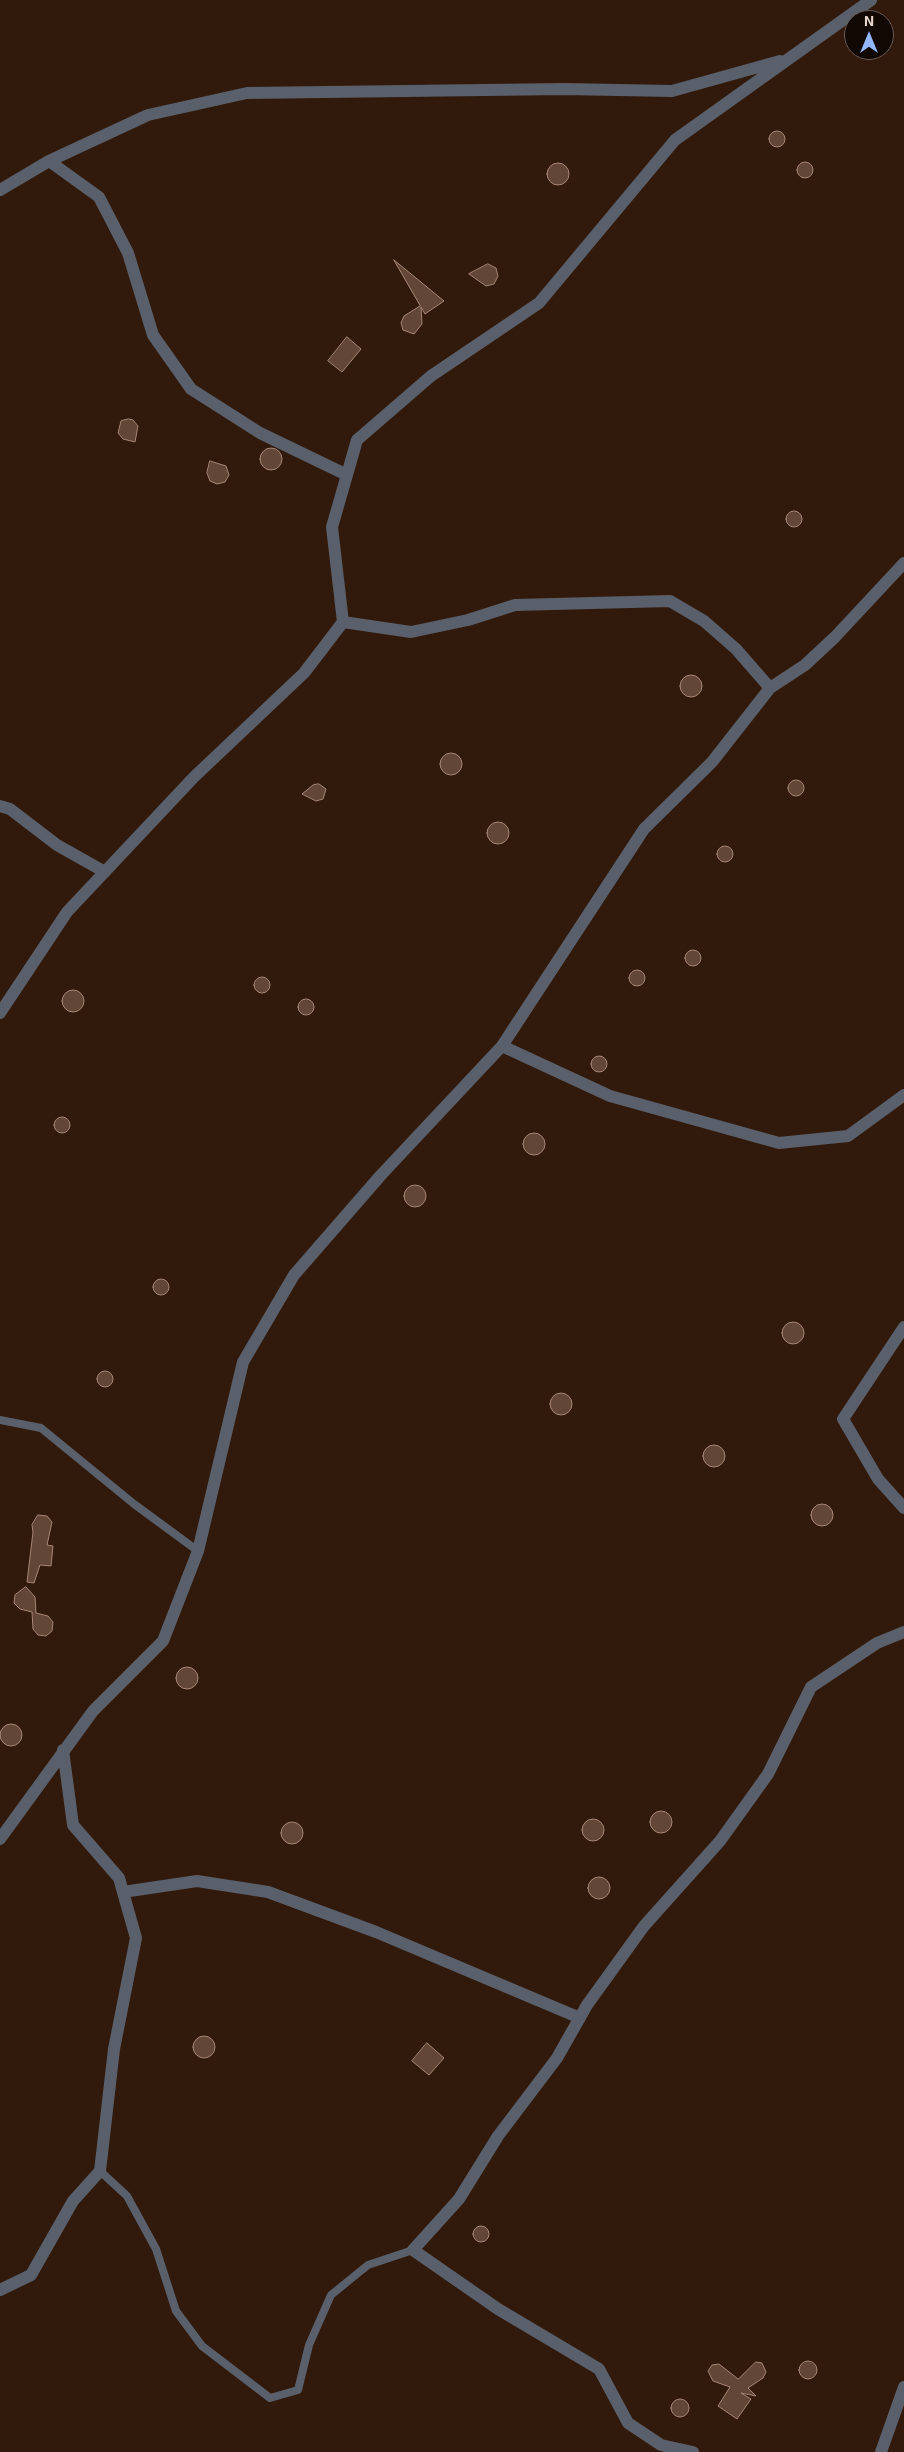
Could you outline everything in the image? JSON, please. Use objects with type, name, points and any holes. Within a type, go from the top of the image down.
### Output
[{"type":"street","points":[[0,1013],[67,912],[194,777],[304,673],[343,622],[332,527],[357,440],[431,376],[539,303],[675,140],[871,0]]},
{"type":"street","points":[[0,190],[49,161],[148,115],[247,93],[564,89],[672,91],[790,58]]},
{"type":"street","points":[[49,161],[99,197],[128,254],[153,335],[190,390],[260,433],[347,475]]},
{"type":"street","points":[[0,1839],[93,1711],[163,1641],[198,1551],[243,1362],[294,1275],[381,1175],[502,1046],[644,830],[712,762],[770,688],[805,665],[904,563]]},
{"type":"street","points":[[343,622],[411,632],[468,620],[515,605],[670,601],[710,626],[736,649],[770,688]]},
{"type":"street","points":[[0,806],[10,809],[57,845],[105,872]]},
{"type":"street","points":[[502,1046],[610,1096],[779,1144],[848,1136],[904,1095]]},
{"type":"street","points":[[904,1327],[843,1419],[878,1479],[904,1508]]},
{"type":"street","points":[[693,2452],[661,2445],[628,2423],[599,2369],[498,2309],[413,2250],[459,2199],[498,2136],[557,2058],[580,2018],[644,1926],[720,1841],[768,1774],[811,1687],[877,1643],[904,1632]]},
{"type":"street","points":[[0,2290],[30,2275],[73,2201],[100,2171],[114,2049],[136,1938],[119,1878],[73,1825],[63,1750]]},
{"type":"street","points":[[123,1892],[197,1881],[268,1892],[376,1932],[580,2018]]},
{"type":"street","points":[[881,2452],[904,2387]]},
{"type":"lane","points":[[0,1420],[41,1428],[134,1504],[198,1551]]},
{"type":"lane","points":[[100,2171],[127,2196],[156,2249],[176,2311],[202,2346],[270,2398],[298,2390],[309,2346],[331,2295],[368,2265],[413,2250]]},
{"type":"building","points":[[774,131],[780,131],[785,136],[783,145],[774,147],[769,142],[769,136]]},
{"type":"building","points":[[802,162],[808,162],[813,167],[811,176],[802,178],[797,173],[797,167]]},
{"type":"building","points":[[558,163],[568,170],[569,174],[562,184],[558,185],[548,178],[547,174],[554,164]]},
{"type":"building","points":[[394,260],[444,301],[425,314],[421,307],[422,324],[414,334],[403,330],[401,323],[404,316],[420,306]]},
{"type":"building","points":[[488,264],[496,268],[498,276],[494,284],[486,286],[469,274]]},
{"type":"building","points":[[347,337],[361,349],[342,372],[328,361]]},
{"type":"building","points":[[133,420],[138,426],[135,442],[123,439],[118,433],[121,421]]},
{"type":"building","points":[[271,448],[279,451],[282,459],[279,467],[271,470],[263,467],[260,459],[263,451]]},
{"type":"building","points":[[210,461],[226,466],[229,475],[225,482],[217,484],[210,481],[207,473]]},
{"type":"building","points":[[791,511],[797,511],[802,516],[800,525],[791,527],[786,522],[786,516]]},
{"type":"building","points":[[691,675],[701,682],[702,686],[695,696],[691,697],[681,690],[680,686],[687,676]]},
{"type":"building","points":[[451,753],[459,756],[462,764],[459,772],[451,775],[443,772],[440,764],[443,756]]},
{"type":"building","points":[[793,780],[799,780],[804,785],[802,794],[793,796],[788,791],[788,785]]},
{"type":"building","points":[[319,784],[326,789],[323,799],[316,801],[302,794],[313,785]]},
{"type":"building","points":[[498,822],[508,829],[509,833],[502,843],[498,844],[488,837],[487,833],[494,823]]},
{"type":"building","points":[[722,846],[728,846],[733,851],[731,860],[722,862],[717,857],[717,851]]},
{"type":"building","points":[[690,950],[696,950],[701,955],[699,964],[690,966],[685,961],[685,955]]},
{"type":"building","points":[[634,970],[640,970],[645,975],[643,984],[634,986],[629,981],[629,975]]},
{"type":"building","points":[[259,977],[265,977],[270,982],[268,991],[259,993],[254,988],[254,982]]},
{"type":"building","points":[[73,990],[81,993],[84,1001],[81,1009],[73,1012],[65,1009],[62,1001],[65,993]]},
{"type":"building","points":[[303,999],[309,999],[314,1004],[312,1013],[303,1015],[298,1010],[298,1004]]},
{"type":"building","points":[[596,1056],[602,1056],[607,1061],[605,1070],[596,1072],[591,1067],[591,1061]]},
{"type":"building","points":[[59,1117],[65,1117],[70,1122],[68,1131],[59,1133],[54,1128],[54,1122]]},
{"type":"building","points":[[534,1133],[544,1140],[545,1144],[538,1154],[534,1155],[524,1148],[523,1144],[530,1134]]},
{"type":"building","points":[[415,1185],[423,1188],[426,1196],[423,1204],[415,1207],[407,1204],[404,1196],[407,1188]]},
{"type":"building","points":[[158,1279],[164,1279],[169,1284],[167,1293],[158,1295],[153,1290],[153,1284]]},
{"type":"building","points":[[793,1322],[803,1329],[804,1333],[797,1343],[793,1344],[783,1337],[782,1333],[789,1323]]},
{"type":"building","points":[[102,1371],[108,1371],[113,1376],[111,1385],[102,1387],[97,1382],[97,1376]]},
{"type":"building","points":[[561,1393],[569,1396],[572,1404],[569,1412],[561,1415],[553,1412],[550,1404],[553,1396]]},
{"type":"building","points":[[714,1445],[722,1448],[725,1456],[722,1464],[714,1467],[706,1464],[703,1456],[706,1448]]},
{"type":"building","points":[[822,1504],[832,1511],[833,1515],[826,1525],[822,1526],[812,1519],[811,1515],[818,1505]]},
{"type":"building","points":[[38,1515],[47,1516],[52,1522],[47,1545],[53,1546],[51,1566],[40,1565],[34,1583],[27,1582],[33,1532],[32,1525]]},
{"type":"building","points":[[26,1587],[35,1597],[36,1613],[48,1616],[53,1622],[52,1631],[46,1636],[38,1635],[33,1629],[32,1612],[20,1609],[14,1603],[15,1595]]},
{"type":"building","points":[[187,1667],[197,1674],[198,1678],[191,1688],[187,1689],[177,1682],[176,1678],[183,1668]]},
{"type":"building","points":[[11,1724],[21,1731],[22,1735],[15,1745],[11,1746],[1,1739],[0,1735],[7,1725]]},
{"type":"building","points":[[661,1811],[671,1818],[672,1822],[665,1832],[661,1833],[651,1826],[650,1822],[657,1812]]},
{"type":"building","points":[[593,1819],[601,1822],[604,1830],[601,1838],[593,1841],[585,1838],[582,1830],[585,1822]]},
{"type":"building","points":[[292,1822],[302,1829],[303,1833],[296,1843],[292,1844],[282,1837],[281,1833],[288,1823]]},
{"type":"building","points":[[599,1877],[609,1884],[610,1888],[603,1898],[599,1899],[589,1892],[588,1888],[595,1878]]},
{"type":"building","points":[[204,2036],[212,2039],[215,2047],[212,2055],[204,2058],[196,2055],[193,2047],[196,2039]]},
{"type":"building","points":[[427,2043],[444,2058],[429,2075],[412,2061]]},
{"type":"building","points":[[478,2226],[484,2226],[489,2231],[487,2240],[478,2242],[473,2237],[473,2231]]},
{"type":"building","points":[[808,2361],[814,2364],[817,2370],[814,2376],[808,2379],[802,2376],[799,2370],[802,2364]]},
{"type":"building","points":[[756,2362],[762,2363],[766,2372],[763,2378],[748,2388],[756,2396],[741,2393],[751,2399],[737,2419],[718,2406],[730,2387],[713,2381],[708,2371],[712,2365],[719,2364],[738,2379]]},
{"type":"building","points":[[680,2399],[686,2402],[689,2408],[686,2414],[680,2417],[674,2414],[671,2408],[674,2402]]}]
